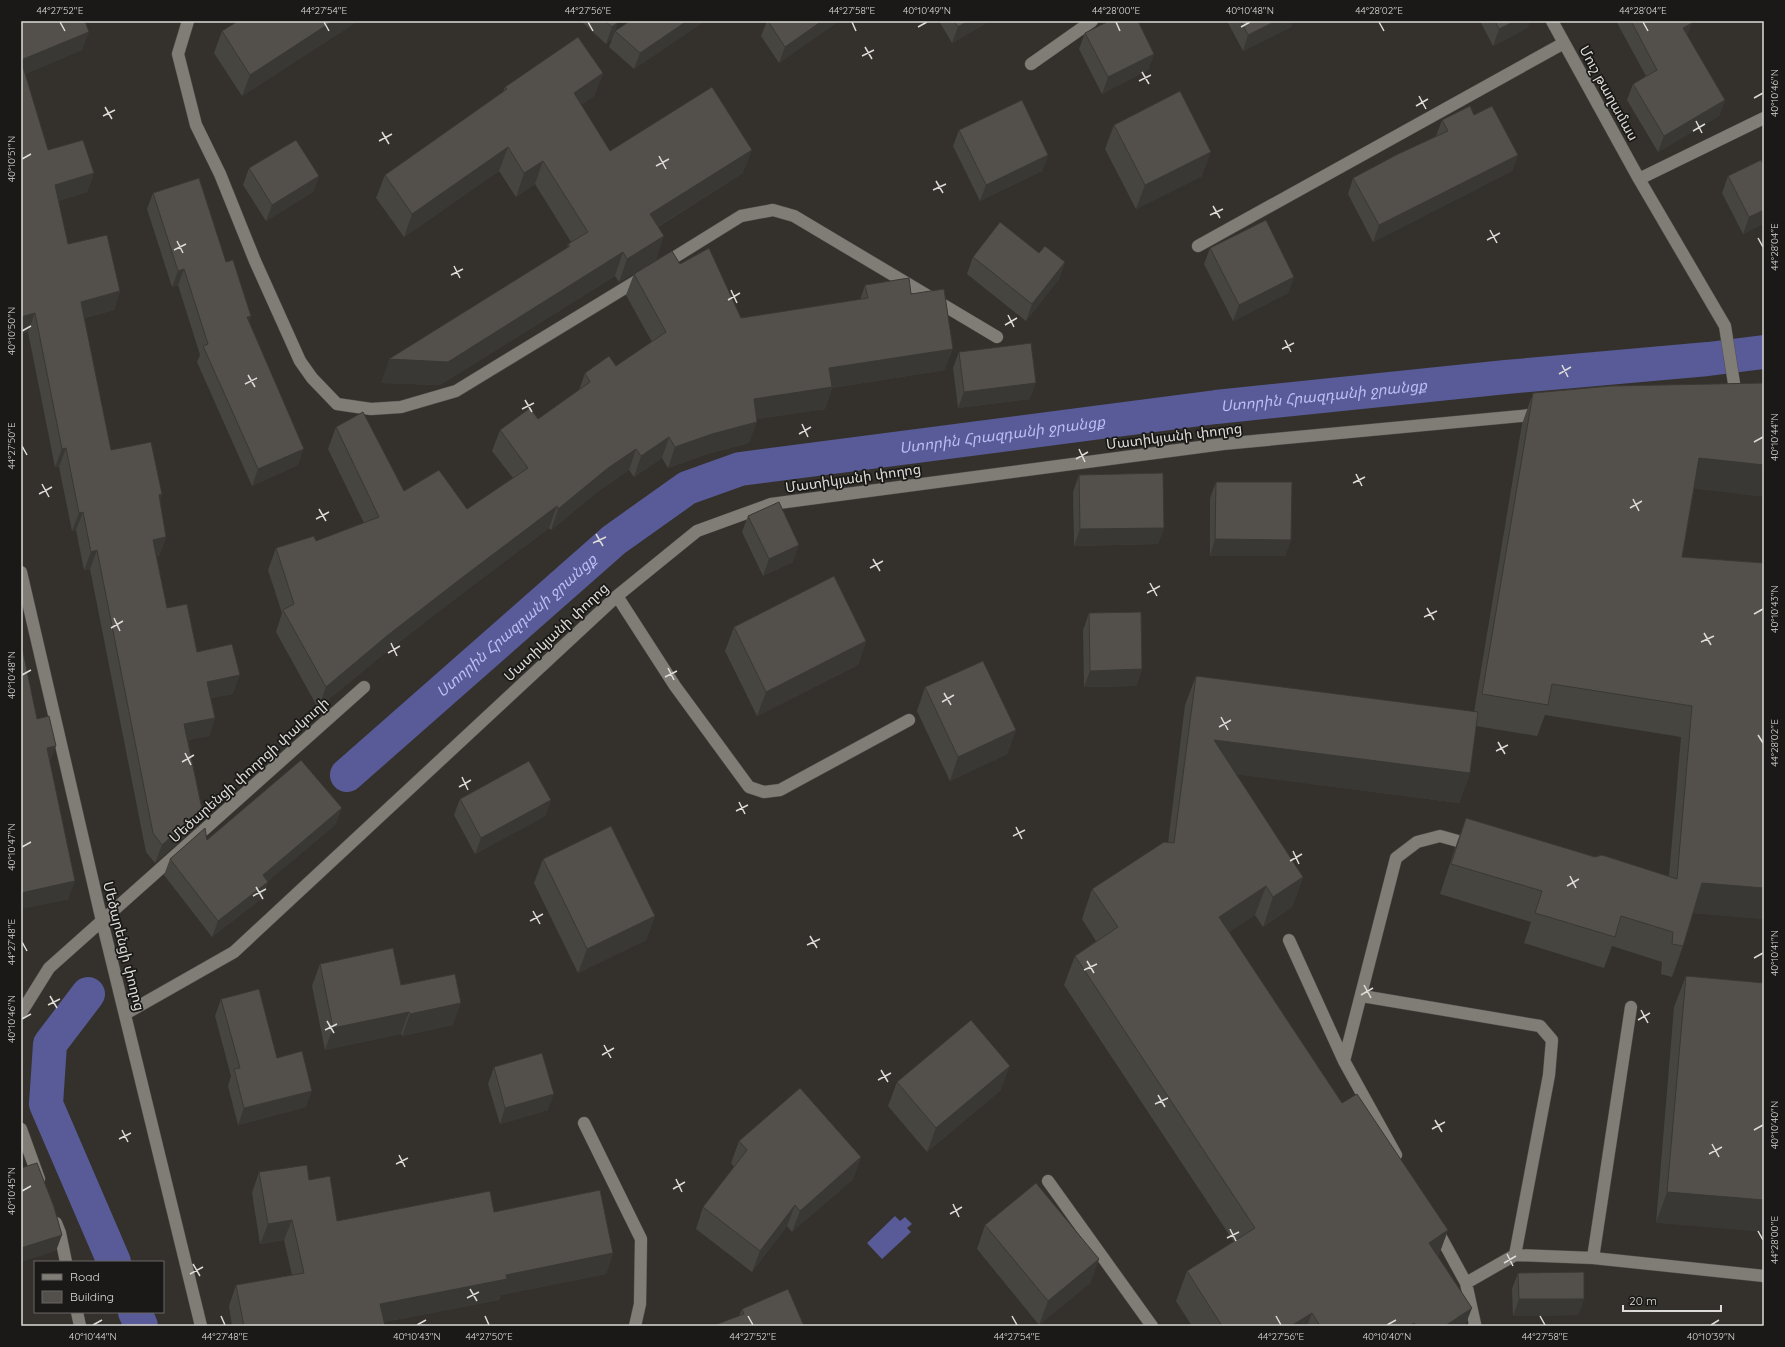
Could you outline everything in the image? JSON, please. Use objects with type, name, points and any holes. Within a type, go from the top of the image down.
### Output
[{"type":"street","points":[[188,21],[178,54],[196,124],[220,174],[255,261],[300,361],[312,378],[337,404],[371,409],[400,407],[456,391],[741,216],[773,210],[794,216],[997,337]]},
{"type":"street","points":[[1031,64],[1092,21]]},
{"type":"street","name":"Մուշ թաղամաս","points":[[1552,21],[1640,179],[1725,326],[1732,396],[1750,397]]},
{"type":"street","points":[[1198,246],[1564,43]]},
{"type":"street","points":[[1640,179],[1764,118]]},
{"type":"street","name":"Մատիկյանի փողոց","points":[[125,1014],[234,952],[616,596],[697,531],[771,504],[1223,444],[1554,413]]},
{"type":"street","name":"Մեծարենցի փողոց","points":[[21,572],[102,920],[201,1326]]},
{"type":"street","points":[[616,596],[675,686],[749,788],[764,792],[780,790],[909,720]]},
{"type":"street","name":"Մեծարենցի փողոցի փակուղի","points":[[21,1013],[50,968],[364,687]]},
{"type":"street","points":[[1344,1060],[1362,996],[1396,858],[1417,842],[1440,836],[1484,849]]},
{"type":"street","points":[[1289,940],[1344,1060],[1401,1165]]},
{"type":"street","points":[[1362,996],[1540,1026],[1552,1040],[1549,1075],[1515,1255]]},
{"type":"street","points":[[1593,1258],[1631,1007]]},
{"type":"street","points":[[584,1123],[641,1238],[640,1304],[635,1326]]},
{"type":"street","points":[[21,1129],[43,1189]]},
{"type":"street","points":[[1048,1181],[1152,1326]]},
{"type":"street","points":[[51,1211],[60,1233],[66,1261]]},
{"type":"street","points":[[1432,1220],[1466,1283],[1475,1324],[1474,1326]]},
{"type":"street","points":[[1466,1283],[1515,1255],[1593,1258],[1764,1276]]},
{"type":"street","points":[[77,1313],[80,1326]]},
{"type":"water","points":[[895,1216],[900,1221],[905,1217],[912,1224],[907,1228],[911,1232],[882,1259],[867,1243]]},
{"type":"building","points":[[21,21],[85,21],[89,32],[21,60]]},
{"type":"building","points":[[238,21],[333,21],[250,75],[222,31]]},
{"type":"building","points":[[605,21],[618,21],[618,22],[612,27]]},
{"type":"building","points":[[630,21],[687,21],[640,53],[615,31]]},
{"type":"building","points":[[768,21],[822,21],[785,47]]},
{"type":"building","points":[[954,21],[968,21],[958,27]]},
{"type":"building","points":[[1109,21],[1138,21],[1154,54],[1108,77],[1085,33]]},
{"type":"building","points":[[1241,21],[1276,21],[1248,35]]},
{"type":"building","points":[[1495,21],[1515,21],[1499,29]]},
{"type":"building","points":[[1631,21],[1691,21],[1692,23],[1683,28],[1725,100],[1664,136],[1633,84],[1657,70]]},
{"type":"building","points":[[578,37],[603,73],[574,93],[610,151],[712,87],[752,150],[650,214],[664,236],[627,259],[623,252],[448,362],[389,359],[570,246],[568,244],[588,232],[543,161],[524,173],[508,147],[412,214],[385,175],[507,89],[505,87]]},
{"type":"building","points":[[21,60],[48,150],[83,140],[94,173],[55,185],[68,244],[107,235],[120,291],[81,302],[111,450],[151,442],[162,494],[159,495],[166,537],[153,540],[167,608],[187,604],[197,652],[232,644],[240,675],[207,682],[215,718],[184,724],[202,809],[162,845],[153,833],[97,550],[91,552],[83,512],[79,513],[66,448],[62,449],[35,313],[21,317]]},
{"type":"building","points":[[1180,91],[1211,152],[1145,185],[1114,125]]},
{"type":"building","points":[[1022,100],[1048,155],[986,185],[959,130]]},
{"type":"building","points":[[1470,106],[1474,115],[1492,106],[1518,155],[1379,225],[1353,178],[1398,154],[1448,131],[1442,120]]},
{"type":"building","points":[[296,140],[319,176],[272,205],[249,168]]},
{"type":"building","points":[[1761,160],[1764,166],[1764,210],[1749,217],[1728,176]]},
{"type":"building","points":[[199,178],[226,262],[233,260],[251,316],[247,317],[304,449],[258,469],[203,346],[208,344],[184,269],[178,271],[153,193]]},
{"type":"building","points":[[1266,220],[1294,277],[1239,305],[1210,248]]},
{"type":"building","points":[[1000,222],[1039,253],[1045,246],[1065,262],[1032,304],[973,257]]},
{"type":"building","points":[[709,248],[741,318],[868,298],[865,285],[909,278],[911,294],[944,289],[953,349],[829,368],[832,387],[754,399],[757,422],[712,434],[675,447],[669,437],[641,456],[636,449],[608,468],[558,509],[557,506],[459,580],[388,635],[326,687],[283,610],[294,604],[276,548],[314,536],[316,541],[379,517],[336,427],[363,412],[404,491],[439,470],[467,509],[528,468],[500,430],[530,408],[538,419],[590,382],[585,373],[609,356],[616,366],[666,332],[634,274],[672,251],[680,264]]},
{"type":"building","points":[[1031,343],[1036,383],[964,392],[959,352]]},
{"type":"building","points":[[1764,383],[1764,465],[1699,458],[1682,557],[1764,563],[1764,888],[1702,883],[1683,946],[1672,944],[1673,932],[1621,916],[1615,937],[1535,913],[1542,891],[1451,864],[1466,818],[1595,857],[1602,855],[1677,879],[1692,706],[1552,684],[1548,705],[1482,694],[1533,393],[1610,386]]},
{"type":"building","points":[[1163,473],[1164,528],[1080,529],[1079,475]]},
{"type":"building","points":[[1216,482],[1292,482],[1291,540],[1215,539]]},
{"type":"building","points":[[779,502],[799,545],[769,559],[748,516]]},
{"type":"building","points":[[834,576],[866,641],[766,692],[734,627]]},
{"type":"building","points":[[1141,612],[1142,669],[1090,671],[1089,613]]},
{"type":"building","points":[[21,642],[37,719],[49,716],[56,746],[47,748],[75,881],[21,893]]},
{"type":"building","points":[[983,661],[1016,730],[958,757],[925,687]]},
{"type":"building","points":[[1196,676],[1478,712],[1470,773],[1214,740],[1303,877],[1273,897],[1266,886],[1219,917],[1342,1103],[1357,1094],[1448,1230],[1429,1243],[1472,1308],[1445,1326],[1416,1326],[1414,1323],[1410,1326],[1320,1326],[1312,1313],[1291,1326],[1222,1326],[1187,1271],[1255,1228],[1075,956],[1118,927],[1092,889],[1164,842],[1174,843]]},
{"type":"building","points":[[301,760],[342,808],[263,875],[268,882],[218,921],[170,859],[205,828],[207,840]]},
{"type":"building","points":[[529,761],[551,800],[481,838],[460,799]]},
{"type":"building","points":[[611,826],[655,916],[587,949],[543,859]]},
{"type":"building","points":[[393,948],[401,985],[455,974],[461,1003],[333,1028],[320,964]]},
{"type":"building","points":[[1686,976],[1764,983],[1764,1200],[1667,1192]]},
{"type":"building","points":[[259,989],[277,1058],[302,1051],[312,1091],[244,1108],[234,1069],[240,1068],[221,999]]},
{"type":"building","points":[[971,1020],[1010,1066],[936,1128],[897,1082]]},
{"type":"building","points":[[542,1053],[554,1094],[505,1108],[494,1067]]},
{"type":"building","points":[[800,1088],[861,1157],[800,1211],[795,1205],[760,1251],[703,1207],[747,1150],[739,1141]]},
{"type":"building","points":[[37,1163],[54,1207],[62,1235],[21,1248],[21,1168]]},
{"type":"building","points":[[307,1165],[309,1180],[330,1176],[337,1221],[490,1191],[494,1212],[600,1190],[613,1253],[506,1275],[507,1279],[380,1304],[385,1326],[244,1326],[236,1285],[304,1273],[292,1220],[268,1224],[259,1172]]},
{"type":"building","points":[[1036,1183],[1099,1259],[1048,1301],[985,1225]]},
{"type":"building","points":[[1584,1272],[1584,1299],[1519,1299],[1518,1273]]},
{"type":"building","points":[[788,1289],[804,1326],[712,1326],[744,1314],[742,1309]]},
{"type":"waterway","name":"Ստորին Հրազդանի ջրանցք","points":[[347,775],[614,540],[687,488],[740,469],[1216,407],[1506,377],[1708,359],[1764,352]]},
{"type":"waterway","name":"Ստորին Հրազդանի ջրանցք","points":[[88,994],[50,1044],[46,1104],[114,1261]]},
{"type":"waterway","name":"Ստորին Հրազդանի ջրանցք","points":[[135,1313],[141,1326]]}]
